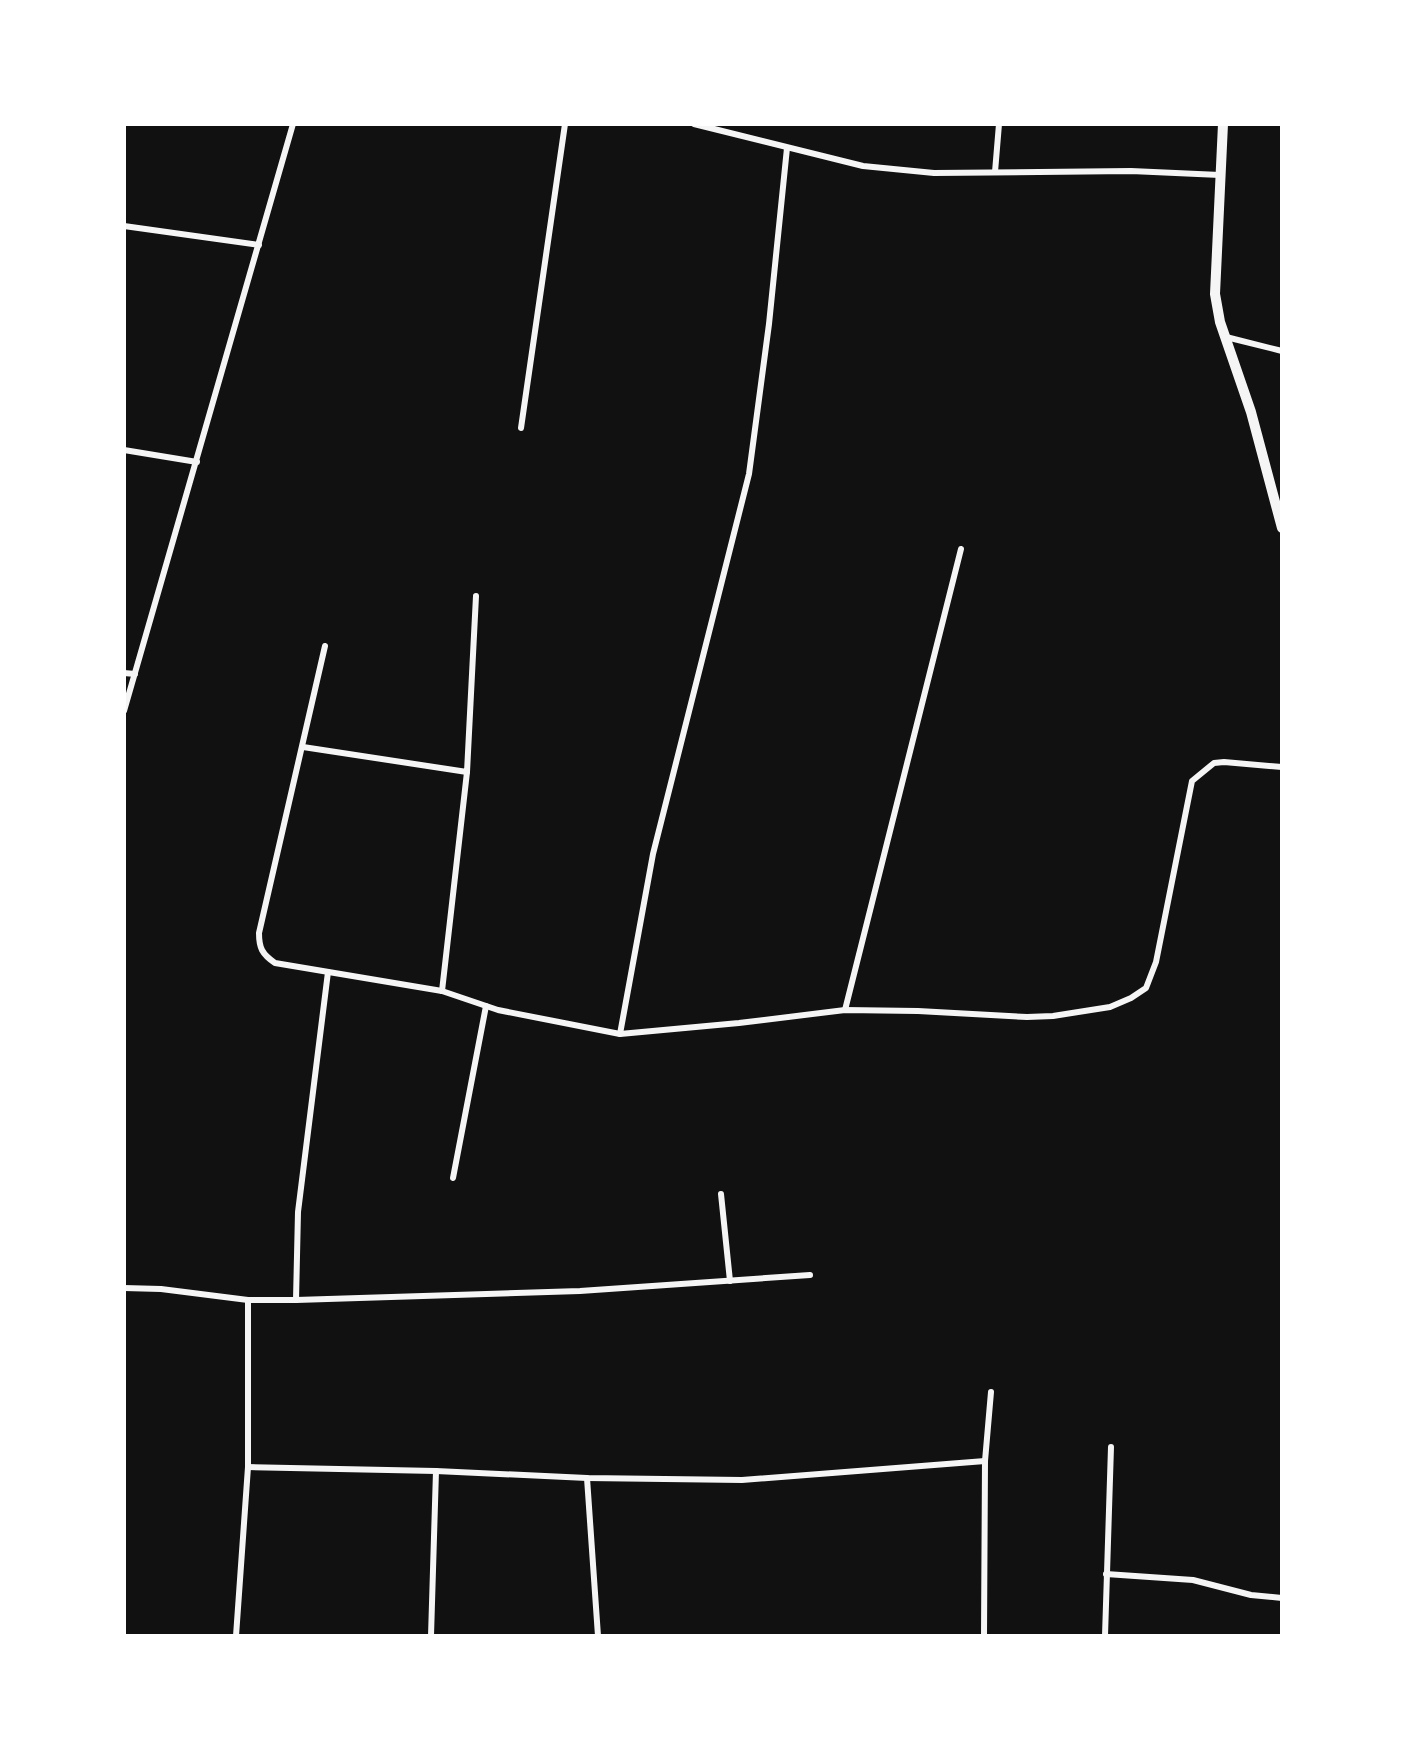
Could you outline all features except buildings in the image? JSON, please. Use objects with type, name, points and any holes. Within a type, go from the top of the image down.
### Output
[{"type":"street","points":[[124,711],[293,124]]},
{"type":"street","points":[[521,428],[564,124]]},
{"type":"street","points":[[694,124],[863,166],[934,173],[1131,171],[1220,175]]},
{"type":"street","points":[[995,172],[999,124]]},
{"type":"street","points":[[1223,124],[1215,294],[1220,322],[1251,412],[1281,528]]},
{"type":"street","points":[[620,1034],[653,854],[749,474],[769,324],[787,148]]},
{"type":"street","points":[[124,226],[259,245]]},
{"type":"street","points":[[1226,337],[1281,351]]},
{"type":"street","points":[[124,450],[197,462]]},
{"type":"street","points":[[845,1010],[961,549]]},
{"type":"street","points":[[442,991],[467,772],[476,596]]},
{"type":"street","points":[[325,646],[259,933],[259,947],[264,956],[275,963],[442,991],[486,1006],[620,1034],[845,1010],[918,1011],[1027,1017],[1110,1007],[1131,998],[1146,988],[1156,962],[1192,782],[1214,763],[1281,768]]},
{"type":"street","points":[[124,673],[135,674]]},
{"type":"street","points":[[303,747],[467,772]]},
{"type":"street","points":[[296,1300],[298,1212],[328,972]]},
{"type":"street","points":[[453,1178],[486,1006]]},
{"type":"street","points":[[721,1194],[730,1281]]},
{"type":"street","points":[[124,1288],[161,1289],[248,1300],[296,1300],[580,1291],[810,1275]]},
{"type":"street","points":[[236,1635],[248,1467],[248,1300]]},
{"type":"street","points":[[984,1635],[985,1461],[991,1392]]},
{"type":"street","points":[[1105,1635],[1111,1447]]},
{"type":"street","points":[[248,1467],[587,1478],[742,1480],[985,1461]]},
{"type":"street","points":[[431,1635],[436,1472]]},
{"type":"street","points":[[587,1478],[598,1635]]},
{"type":"street","points":[[1106,1574],[1193,1580],[1251,1595],[1281,1598]]}]
